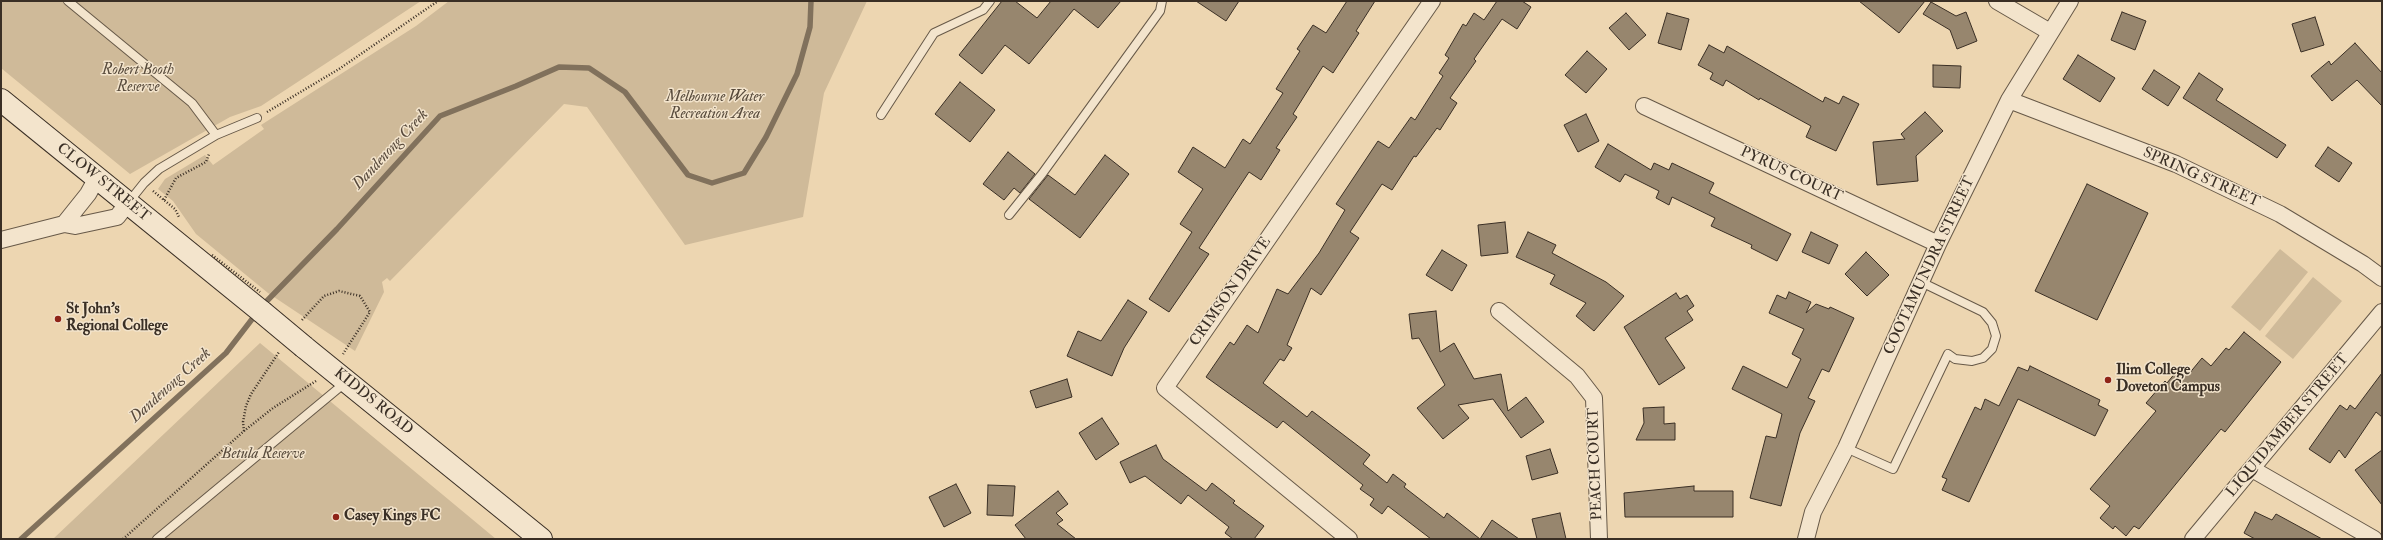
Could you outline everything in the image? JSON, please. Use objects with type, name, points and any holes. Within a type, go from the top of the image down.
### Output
[{"type":"main road","name":"CLOW STREET","points":[[1,100],[205,266]]},
{"type":"main road","name":"KIDDS ROAD","points":[[205,266],[541,539]]},
{"type":"street","name":"CRIMSON DRIVE","points":[[1349,539],[1165,388],[1432,1]]},
{"type":"street","points":[[1997,1],[2050,32]]},
{"type":"street","name":"COOTAMUNDRA STREET","points":[[1806,539],[1813,512],[1846,448],[1938,244],[2009,100],[2070,1]]},
{"type":"street","name":"SPRING STREET","points":[[2009,100],[2176,164],[2280,214],[2363,264],[2382,278]]},
{"type":"street","name":"PYRUS COURT","points":[[1644,106],[1938,244]]},
{"type":"street","points":[[64,224],[88,194],[97,178]]},
{"type":"street","points":[[1,240],[64,224],[75,226],[117,217],[128,203]]},
{"type":"street","name":"PEACH COURT","points":[[1499,311],[1577,376],[1594,398],[1599,539]]},
{"type":"street","name":"LIQUIDAMBER STREET","points":[[2193,539],[2382,312]]},
{"type":"street","points":[[2252,469],[2374,539]]},
{"type":"lane","points":[[68,1],[192,103],[216,135]]},
{"type":"lane","points":[[881,114],[934,33],[984,10],[990,1]]},
{"type":"lane","points":[[1010,215],[1042,174],[1160,11],[1162,1]]},
{"type":"lane","points":[[128,203],[144,183],[159,169],[216,135],[257,118]]},
{"type":"lane","points":[[1846,448],[1893,469],[1948,354],[1955,359],[1972,361],[1983,358],[1992,349],[1996,336],[1992,323],[1983,312],[1921,282]]},
{"type":"lane","points":[[157,539],[347,381]]},
{"type":"path","points":[[257,118],[339,69],[438,1]]},
{"type":"path","points":[[164,200],[176,178],[206,162],[216,135]]},
{"type":"path","points":[[123,539],[244,431],[273,408],[318,380],[330,367]]},
{"type":"green space","name":"Robert Booth Reserve","points":[[1,1],[421,1],[261,106],[230,117],[130,174],[1,68]]},
{"type":"green space","name":"Melbourne Water Recreation Area","points":[[449,1],[867,1],[824,93],[803,217],[685,245],[587,107],[564,104],[390,281],[387,278],[382,282],[384,292],[355,351],[268,293],[196,234],[173,201],[158,189],[165,179],[205,155],[213,165],[264,129],[261,125],[416,26]]},
{"type":"green space","points":[[2280,249],[2308,272],[2260,331],[2231,307]]},
{"type":"green space","points":[[2313,277],[2342,301],[2293,359],[2265,336]]},
{"type":"green space","name":"Betula Reserve","points":[[260,343],[496,539],[53,539]]},
{"type":"building","points":[[1002,1],[1015,1],[1037,18],[1051,1],[1121,1],[1098,28],[1074,9],[1029,64],[1005,45],[982,74],[959,55]]},
{"type":"building","points":[[1196,1],[1239,1],[1226,21]]},
{"type":"building","points":[[1347,1],[1375,1],[1356,31],[1359,33],[1333,73],[1323,66],[1293,114],[1297,117],[1276,148],[1280,150],[1261,180],[1249,172],[1199,248],[1209,254],[1169,312],[1149,299],[1192,232],[1180,224],[1203,189],[1178,172],[1193,147],[1225,168],[1243,139],[1250,144],[1283,93],[1276,89],[1300,51],[1297,49],[1313,25],[1326,33]]},
{"type":"building","points":[[1497,1],[1522,1],[1531,7],[1517,29],[1502,19],[1474,59],[1476,61],[1450,98],[1457,103],[1440,130],[1437,128],[1416,157],[1414,156],[1392,190],[1382,184],[1350,232],[1359,238],[1321,295],[1311,288],[1287,345],[1292,348],[1284,361],[1280,359],[1263,383],[1307,417],[1312,411],[1370,455],[1363,464],[1387,483],[1393,474],[1406,484],[1404,487],[1444,518],[1447,513],[1480,539],[1431,539],[1388,506],[1382,514],[1370,505],[1374,499],[1360,489],[1363,485],[1283,421],[1277,428],[1206,377],[1230,342],[1234,345],[1247,325],[1258,333],[1277,289],[1288,294],[1319,253],[1345,210],[1336,204],[1378,141],[1389,148],[1411,117],[1415,120],[1443,76],[1439,73],[1449,58],[1445,55],[1463,24],[1466,26],[1474,13],[1484,20]]},
{"type":"building","points":[[1859,1],[1925,1],[1899,33]]},
{"type":"building","points":[[1931,2],[1956,16],[1966,12],[1977,41],[1957,49],[1950,30],[1923,14]]},
{"type":"building","points":[[2122,12],[2146,21],[2135,50],[2111,40]]},
{"type":"building","points":[[1626,13],[1646,35],[1629,50],[1609,28]]},
{"type":"building","points":[[1667,13],[1689,19],[1681,50],[1658,43]]},
{"type":"building","points":[[2315,17],[2324,45],[2301,52],[2292,24]]},
{"type":"building","points":[[2355,43],[2382,73],[2382,106],[2357,80],[2332,101],[2311,76],[2329,61],[2331,65]]},
{"type":"building","points":[[1709,45],[1724,53],[1727,46],[1823,102],[1825,97],[1839,104],[1843,96],[1859,104],[1836,151],[1806,137],[1811,126],[1760,98],[1759,100],[1726,80],[1723,86],[1710,79],[1713,73],[1698,65]]},
{"type":"building","points":[[1587,51],[1607,69],[1586,93],[1565,75]]},
{"type":"building","points":[[2078,55],[2115,78],[2100,102],[2063,79]]},
{"type":"building","points":[[1933,65],[1961,66],[1960,88],[1933,87]]},
{"type":"building","points":[[2154,70],[2180,87],[2168,106],[2142,89]]},
{"type":"building","points":[[2199,73],[2223,89],[2216,100],[2286,145],[2277,158],[2183,98]]},
{"type":"building","points":[[960,82],[995,110],[970,142],[935,114]]},
{"type":"building","points":[[1925,112],[1943,131],[1916,156],[1918,181],[1877,185],[1873,142],[1905,139],[1901,134]]},
{"type":"building","points":[[1586,114],[1599,141],[1578,152],[1564,125]]},
{"type":"building","points":[[1608,144],[1651,170],[1654,163],[1669,170],[1672,163],[1714,183],[1709,193],[1791,234],[1777,261],[1751,248],[1752,245],[1711,226],[1715,218],[1672,197],[1669,205],[1656,198],[1659,191],[1625,174],[1620,182],[1595,167]]},
{"type":"building","points":[[2328,147],[2352,163],[2339,182],[2315,166]]},
{"type":"building","points":[[1008,152],[1035,174],[1020,193],[1014,188],[1004,200],[983,184]]},
{"type":"building","points":[[1105,155],[1129,174],[1080,238],[1029,199],[1048,175],[1075,195]]},
{"type":"building","points":[[2087,184],[2148,213],[2097,320],[2035,291]]},
{"type":"building","points":[[1505,222],[1508,253],[1481,256],[1478,225]]},
{"type":"building","points":[[1528,232],[1556,245],[1552,253],[1606,282],[1624,296],[1594,331],[1576,316],[1586,303],[1550,284],[1555,275],[1516,257]]},
{"type":"building","points":[[1811,232],[1838,245],[1829,264],[1802,252]]},
{"type":"building","points":[[1442,250],[1467,265],[1452,291],[1426,275]]},
{"type":"building","points":[[1866,252],[1889,275],[1867,296],[1845,274]]},
{"type":"building","points":[[1789,292],[1811,302],[1806,313],[1816,304],[1829,309],[1830,307],[1854,318],[1829,372],[1822,369],[1808,398],[1815,401],[1800,433],[1781,506],[1750,498],[1766,436],[1776,438],[1782,414],[1732,389],[1743,366],[1787,388],[1801,359],[1792,354],[1804,329],[1769,313],[1777,295],[1786,299]]},
{"type":"building","points":[[1676,293],[1680,299],[1687,295],[1694,306],[1687,311],[1693,320],[1665,338],[1685,368],[1659,385],[1624,327]]},
{"type":"building","points":[[1128,300],[1147,312],[1124,348],[1112,376],[1067,356],[1078,331],[1101,341]]},
{"type":"building","points":[[1436,311],[1440,352],[1454,343],[1474,379],[1501,374],[1508,411],[1526,397],[1544,422],[1521,438],[1493,399],[1458,405],[1469,418],[1443,439],[1417,408],[1445,385],[1419,338],[1412,339],[1409,314]]},
{"type":"building","points":[[2244,332],[2281,362],[2225,432],[2221,429],[2139,529],[2134,526],[2126,536],[2115,526],[2113,529],[2100,518],[2110,506],[2090,489],[2156,411],[2146,403],[2165,381],[2167,383],[2180,367],[2188,375],[2202,358],[2211,366],[2226,348],[2229,350]]},
{"type":"building","points":[[2030,366],[2100,400],[2098,405],[2108,410],[2095,436],[2018,399],[1969,502],[1942,490],[1947,479],[1942,477],[1975,407],[1981,410],[1985,399],[1999,406],[2018,367],[2028,371]]},
{"type":"building","points":[[2382,373],[2382,417],[2376,412],[2345,458],[2339,450],[2330,463],[2309,449],[2340,405],[2347,410],[2350,405],[2355,409]]},
{"type":"building","points":[[1067,379],[1072,397],[1036,408],[1030,391]]},
{"type":"building","points":[[1664,407],[1664,424],[1675,423],[1675,440],[1636,440],[1644,423],[1643,408]]},
{"type":"building","points":[[1102,418],[1119,444],[1096,460],[1079,433]]},
{"type":"building","points":[[1156,445],[1163,459],[1206,491],[1212,483],[1235,501],[1233,503],[1264,526],[1254,539],[1233,539],[1225,533],[1229,527],[1188,495],[1181,504],[1145,476],[1130,483],[1120,462]]},
{"type":"building","points":[[1550,449],[1558,473],[1532,480],[1526,456]]},
{"type":"building","points":[[2382,450],[2382,505],[2355,470]]},
{"type":"building","points":[[956,484],[971,513],[944,527],[929,497]]},
{"type":"building","points":[[988,485],[1015,486],[1013,516],[987,515]]},
{"type":"building","points":[[1694,486],[1694,491],[1733,491],[1733,517],[1625,517],[1624,493]]},
{"type":"building","points":[[1058,491],[1068,504],[1056,513],[1063,520],[1057,524],[1076,539],[1026,539],[1015,525]]},
{"type":"building","points":[[2255,512],[2272,520],[2276,514],[2322,539],[2255,539],[2244,533]]},
{"type":"building","points":[[1560,513],[1566,539],[1537,539],[1532,519]]},
{"type":"building","points":[[1492,520],[1519,539],[1480,539]]},
{"type":"waterway","name":"Dandenong Creek","points":[[261,307],[337,229],[440,116],[559,67],[589,68],[625,92],[688,175],[712,183],[744,173],[766,137],[797,74],[810,27],[811,1]]},
{"type":"waterway","name":"Dandenong Creek","points":[[21,539],[226,353],[256,314]]},
{"type":"place","name":"St John's Regional College","points":[[58,319]]},
{"type":"place","name":"Ilim College Doveton Campus","points":[[2108,380]]},
{"type":"place","name":"Casey Kings FC","points":[[336,517]]}]
